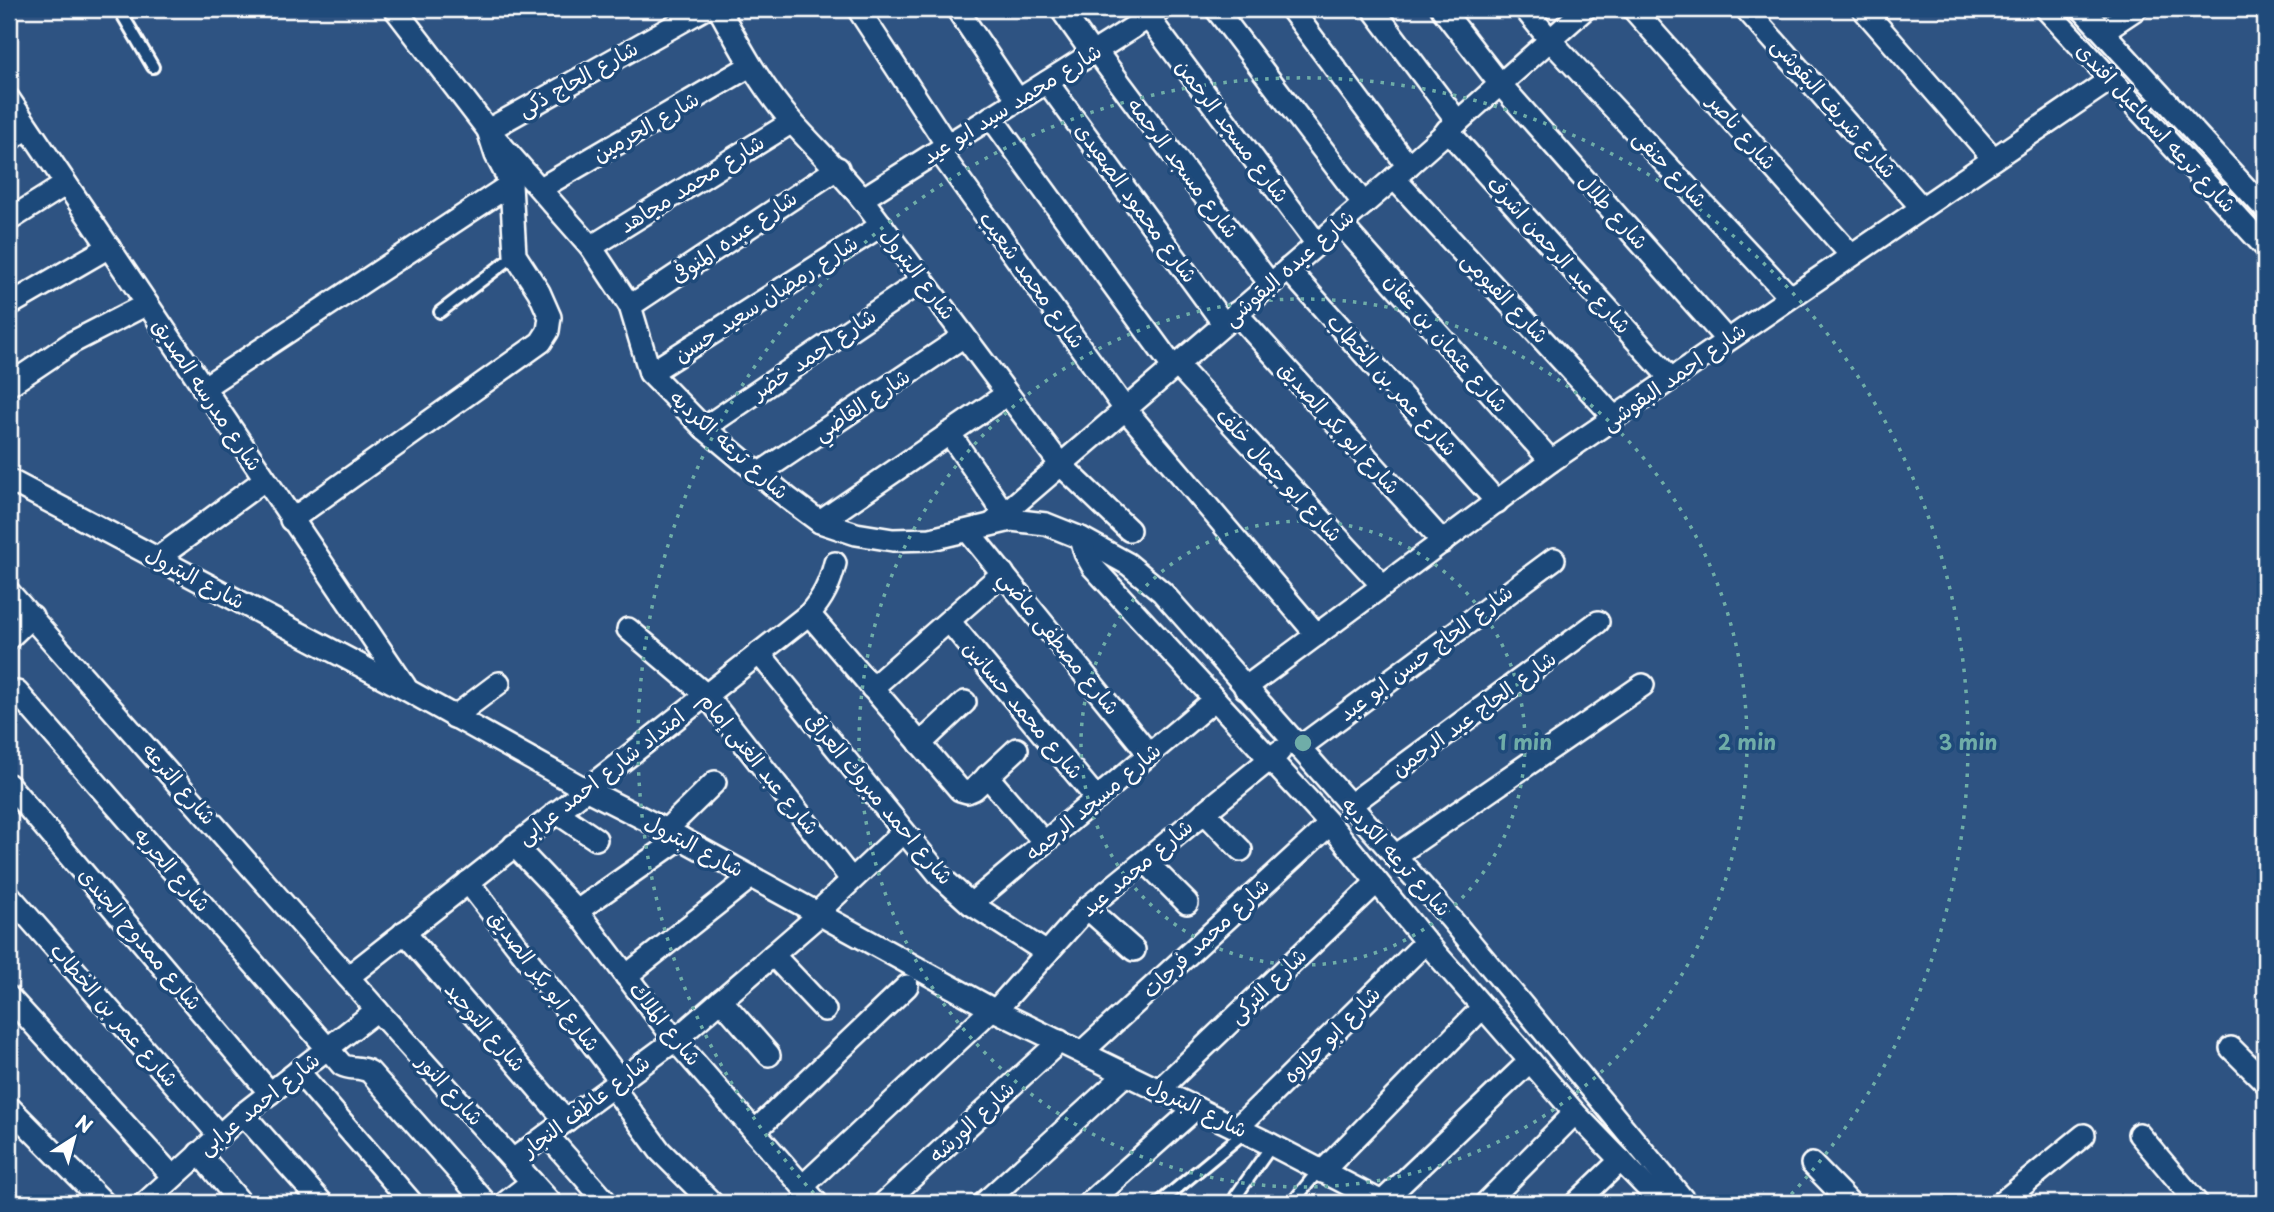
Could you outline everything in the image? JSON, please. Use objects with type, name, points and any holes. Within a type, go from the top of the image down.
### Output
[{"type":"street","name":"شارع ترعه الكرديه","points":[[395,9],[488,130],[591,247],[630,306],[650,373],[704,428],[820,522],[856,534],[893,540],[931,539],[968,531],[998,518],[1046,524],[1081,538],[1128,564],[1162,592],[1451,919],[1686,1203]]},
{"type":"street","name":"شارع الحاج ذكى","points":[[488,130],[705,9]]},
{"type":"street","name":"شارع البترول","points":[[719,9],[750,66],[792,122],[838,168],[1060,464],[1129,530]]},
{"type":"street","name":"شارع محمد شعيب","points":[[858,9],[943,148],[1125,409],[1317,635]]},
{"type":"street","points":[[957,9],[1018,100]]},
{"type":"street","name":"شارع مسجد الرحمه","points":[[1060,9],[1270,284]]},
{"type":"street","points":[[1216,9],[1364,204]]},
{"type":"street","name":"شارع الفيومى","points":[[1292,9],[1401,172],[1615,418]]},
{"type":"street","name":"شارع عبد الرحمن اشرف","points":[[1373,9],[1453,126],[1671,379]]},
{"type":"street","name":"شارع طلال","points":[[1442,9],[1500,85],[1727,340]]},
{"type":"street","name":"شارع حنفى","points":[[1525,9],[1550,40],[1790,297]]},
{"type":"street","name":"شارع عبده البقوشى","points":[[998,518],[1401,172],[1585,9]]},
{"type":"street","name":"شارع ناصر","points":[[1633,9],[1851,255]]},
{"type":"street","name":"شارع شريف البقوشى","points":[[1746,9],[1921,207]]},
{"type":"street","points":[[1863,9],[1993,158]]},
{"type":"street","name":"شارع ترعه اسماعيل افندى","points":[[2046,9],[2265,247]]},
{"type":"street","name":"شارع ترعه اسماعيل افندى","points":[[2082,9],[2265,209]]},
{"type":"street","points":[[2103,31],[2136,9]]},
{"type":"street","name":"شارع محمد سيد ابو عيد","points":[[862,199],[1157,11]]},
{"type":"street","name":"شارع مسجد الرحمن","points":[[1157,11],[1317,244]]},
{"type":"street","name":"شارع الحرمين","points":[[541,188],[750,66]]},
{"type":"street","name":"شارع احمد البقوشى","points":[[1245,688],[1551,461],[2111,79]]},
{"type":"street","name":"شارع محمود الصعيدى","points":[[1047,82],[1230,319]]},
{"type":"street","name":"شارع مدرسه الصديق","points":[[9,99],[407,690]]},
{"type":"street","name":"شارع ابو جمال خلف","points":[[991,117],[1175,366],[1383,586]]},
{"type":"street","name":"شارع محمد مجاهد","points":[[591,247],[792,122]]},
{"type":"street","points":[[9,140],[28,128]]},
{"type":"street","points":[[291,520],[541,342],[548,331],[550,317],[539,292],[515,255],[511,184],[496,155],[488,130]]},
{"type":"street","points":[[2182,156],[2200,141]]},
{"type":"street","name":"شارع عبده المنوفى","points":[[630,306],[838,168]]},
{"type":"street","points":[[9,220],[66,184]]},
{"type":"street","points":[[203,388],[511,184]]},
{"type":"street","name":"شارع عثمان بن عفان","points":[[1341,224],[1551,461]]},
{"type":"street","name":"شارع رمضان سعيد حسن","points":[[650,373],[882,225]]},
{"type":"street","points":[[9,305],[109,247]]},
{"type":"street","name":"شارع عمر بن الخطاب","points":[[1288,269],[1497,502]]},
{"type":"street","name":"شارع احمد خضر","points":[[704,428],[923,280]]},
{"type":"street","points":[[9,385],[73,342],[147,304]]},
{"type":"street","name":"شارع ابو بكر الصديق","points":[[1230,319],[1443,542]]},
{"type":"street","name":"شارع القاضي","points":[[760,473],[964,336]]},
{"type":"street","points":[[820,522],[1007,394]]},
{"type":"street","points":[[950,433],[998,518]]},
{"type":"street","name":"شارع البترول","points":[[9,480],[407,690],[994,1010],[1272,1145],[1376,1201]]},
{"type":"street","points":[[158,558],[264,481]]},
{"type":"street","name":"شارع مصطفى ماضي","points":[[968,531],[1149,754]]},
{"type":"street","name":"شارع ترعه الكرديه","points":[[1081,538],[1093,567],[1330,824],[1426,942],[1575,1113],[1662,1203]]},
{"type":"street","name":"شارع الحاج حسن ابو عبد","points":[[1296,744],[1554,559]]},
{"type":"street","name":"امتداد شارع احمد عرابى","points":[[348,977],[809,614],[822,600],[831,582],[835,563]]},
{"type":"street","points":[[872,688],[1003,573]]},
{"type":"street","name":"شارع الترعه","points":[[9,592],[348,977]]},
{"type":"street","points":[[809,614],[963,792],[974,789],[1017,749]]},
{"type":"street","points":[[9,638],[32,616]]},
{"type":"street","name":"شارع محمد حسانين","points":[[949,621],[1097,799]]},
{"type":"street","name":"شارع الحاج عبد الرحمن","points":[[1350,805],[1598,622]]},
{"type":"street","name":"شارع عبد الغنى إمام","points":[[628,629],[706,695],[851,879]]},
{"type":"street","name":"شارع احمد مبروك العراقى","points":[[759,653],[942,878],[971,904],[1047,953]]},
{"type":"street","points":[[454,717],[499,682]]},
{"type":"street","points":[[1395,856],[1643,685]]},
{"type":"street","name":"شارع الحريه","points":[[17,692],[327,1049]]},
{"type":"street","name":"شارع مسجد الرحمه","points":[[971,904],[1215,699]]},
{"type":"street","points":[[920,744],[965,702]]},
{"type":"street","name":"شارع محمد عيد","points":[[803,1186],[994,1010],[1087,908],[1270,759],[1296,744]]},
{"type":"street","points":[[987,776],[1044,842]]},
{"type":"street","points":[[577,911],[673,834],[715,782]]},
{"type":"street","name":"شارع ممدوح الجندى","points":[[9,785],[270,1093]]},
{"type":"street","points":[[556,812],[596,839]]},
{"type":"street","points":[[1204,812],[1241,850]]},
{"type":"street","name":"شارع محمد فرحات","points":[[1082,1052],[1330,824]]},
{"type":"street","name":"شارع عاطف النجار","points":[[513,1160],[675,1040],[818,914],[902,832]]},
{"type":"street","name":"شارع الملاك","points":[[514,845],[577,911],[675,1040],[817,1203]]},
{"type":"street","points":[[1145,861],[1187,903]]},
{"type":"street","points":[[626,976],[751,877]]},
{"type":"street","name":"شارع ابو بكر الصديق","points":[[468,882],[617,1084],[660,1151],[712,1203]]},
{"type":"street","name":"شارع التركى","points":[[1159,1090],[1377,882]]},
{"type":"street","name":"شارع عمر بن الخطاب","points":[[9,895],[219,1135]]},
{"type":"street","points":[[1087,908],[1134,950]]},
{"type":"street","name":"شارع التوحيد","points":[[404,932],[566,1121]]},
{"type":"street","name":"شارع ابو حلاوه","points":[[1241,1130],[1426,942]]},
{"type":"street","points":[[773,955],[825,1010]]},
{"type":"street","name":"شارع النور","points":[[348,977],[551,1203]]},
{"type":"street","points":[[755,1131],[908,986]]},
{"type":"street","points":[[9,997],[173,1177]]},
{"type":"street","points":[[721,1000],[769,1055]]},
{"type":"street","points":[[1321,1171],[1483,1007]]},
{"type":"street","name":"شارع احمد عرابى","points":[[152,1201],[198,1153],[243,1114],[377,1010]]},
{"type":"street","name":"شارع الورشه","points":[[884,1203],[1060,1041]]},
{"type":"street","points":[[2231,1048],[2265,1082]]},
{"type":"street","points":[[327,1049],[342,1065],[370,1072],[486,1203]]},
{"type":"street","points":[[1376,1201],[1530,1061]]},
{"type":"street","points":[[298,1071],[412,1203]]},
{"type":"street","points":[[984,1203],[1126,1074]]},
{"type":"street","points":[[9,1107],[104,1203]]},
{"type":"street","points":[[1089,1203],[1196,1108]]},
{"type":"street","points":[[1486,1203],[1575,1113]]},
{"type":"street","points":[[243,1114],[321,1203]]},
{"type":"street","points":[[2139,1134],[2197,1203]]},
{"type":"street","points":[[547,1135],[607,1203]]},
{"type":"street","points":[[2001,1203],[2084,1135]]},
{"type":"street","points":[[198,1153],[241,1203]]},
{"type":"street","points":[[1576,1203],[1621,1160]]},
{"type":"street","points":[[1812,1164],[1850,1203]]},
{"type":"street","points":[[505,1203],[532,1182]]},
{"type":"lane","points":[[119,9],[153,67]]},
{"type":"lane","points":[[440,312],[515,255]]},
{"type":"lane","points":[[1159,1203],[1241,1130]]},
{"type":"lane","points":[[1236,1196],[1272,1145]]},
{"type":"lane","points":[[1292,1203],[1321,1171]]}]
